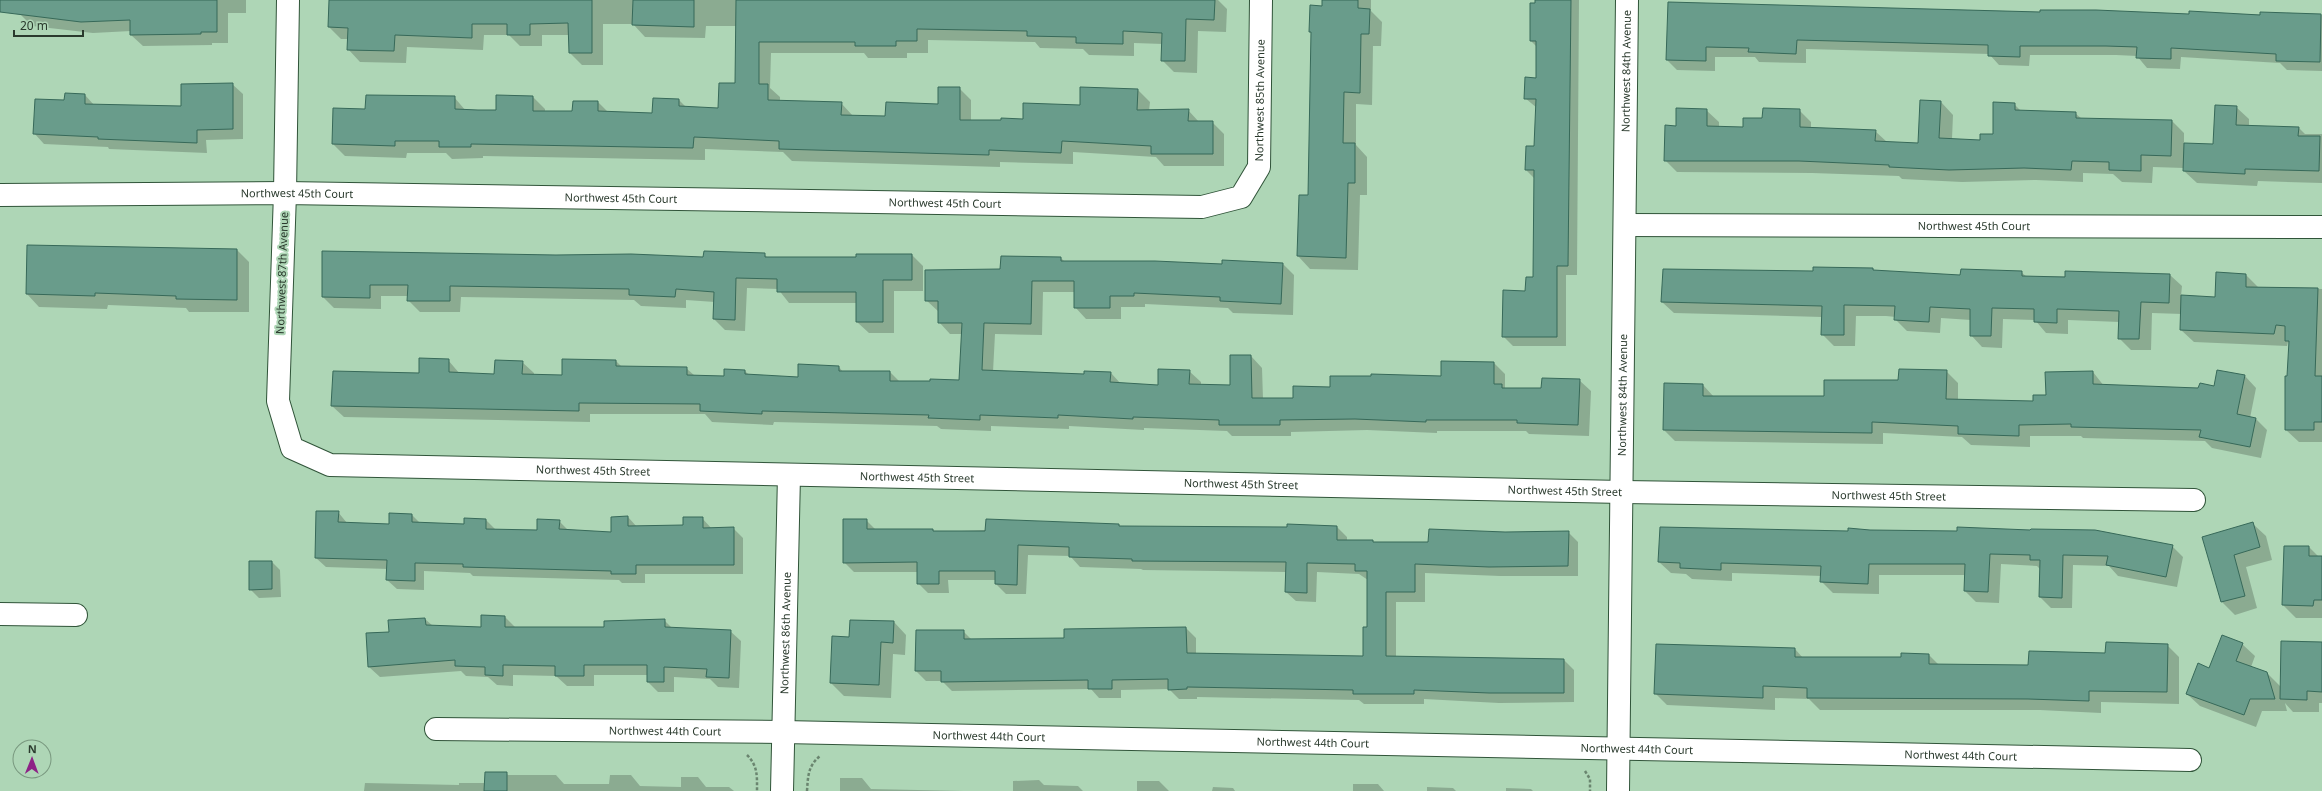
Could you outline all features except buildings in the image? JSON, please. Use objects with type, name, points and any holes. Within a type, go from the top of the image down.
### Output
[{"type":"street","name":"Northwest 87th Avenue","points":[[288,0],[285,193],[278,401],[292,448]]},
{"type":"street","name":"Northwest 85th Avenue","points":[[1241,197],[1259,168],[1261,0]]},
{"type":"street","name":"Northwest 84th Avenue","points":[[1618,791],[1620,748],[1623,492],[1627,0]]},
{"type":"street","name":"Northwest 45th Court","points":[[0,195],[285,193],[1202,207],[1241,197]]},
{"type":"street","name":"Northwest 45th Court","points":[[1625,225],[2322,227]]},
{"type":"street","name":"Northwest 45th Street","points":[[292,448],[330,465],[1623,492],[2194,500]]},
{"type":"street","name":"Northwest 86th Avenue","points":[[782,791],[789,475]]},
{"type":"street","points":[[0,614],[76,615]]},
{"type":"street","name":"Northwest 44th Court","points":[[436,729],[783,732],[2190,760]]}]
